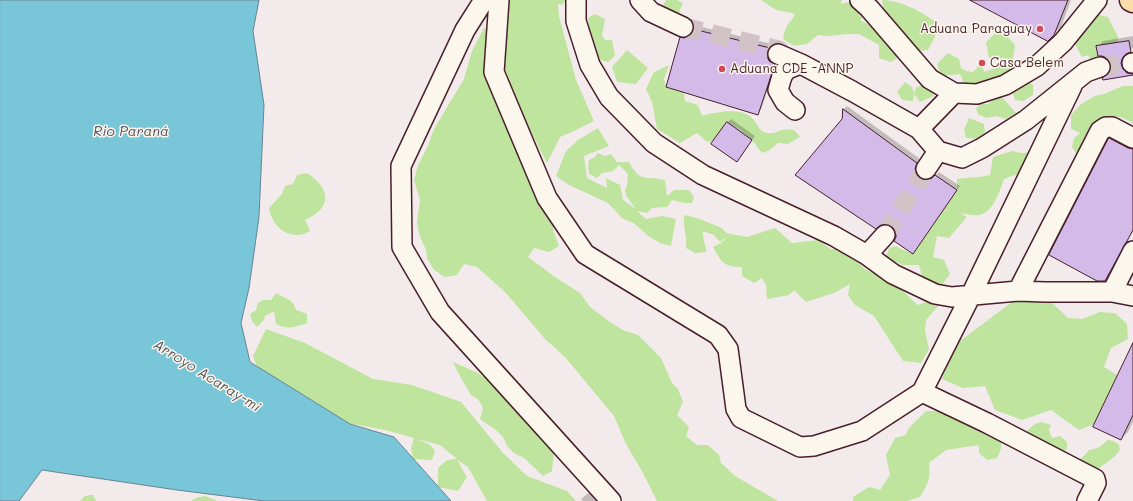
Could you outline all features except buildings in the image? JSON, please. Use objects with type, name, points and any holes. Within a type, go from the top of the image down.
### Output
[{"type":"lane","points":[[484,0],[465,30],[401,166],[402,247],[440,312],[611,501]]},
{"type":"lane","points":[[499,0],[494,72],[547,198],[585,254],[718,335],[728,349],[736,409],[741,418],[800,447],[814,446],[862,431],[922,392],[1074,83]]},
{"type":"lane","points":[[576,0],[576,21],[590,65],[609,97],[654,143],[703,175],[834,236],[867,255],[892,274],[935,294],[952,297],[1018,291],[1112,292],[1133,296]]},
{"type":"lane","points":[[640,0],[651,12],[683,27]]},
{"type":"lane","points":[[860,0],[869,8],[930,78],[954,93],[977,94],[1002,86],[1037,66],[1063,42],[1097,0]]},
{"type":"lane","points":[[778,54],[852,90],[919,129],[938,151],[962,158],[982,148],[1026,120],[1086,72],[1100,67]]},
{"type":"lane","points":[[795,110],[785,102],[778,90],[782,75],[785,71],[788,68],[801,64]]},
{"type":"lane","points":[[919,129],[954,93]]},
{"type":"lane","points":[[1018,291],[1100,132],[1106,127],[1112,127],[1133,138]]},
{"type":"lane","points":[[926,169],[938,151]]},
{"type":"lane","points":[[867,255],[885,235]]},
{"type":"lane","points":[[1112,292],[1133,251]]},
{"type":"lane","points":[[922,392],[987,423],[1094,479],[1096,483],[1087,501]]},
{"type":"green space","points":[[506,0],[566,0],[562,5],[558,4],[559,16],[576,80],[594,121],[560,137],[547,163],[523,116],[513,102],[508,77],[502,60]]},
{"type":"green space","points":[[666,0],[677,0],[683,3],[677,17],[661,9]]},
{"type":"green space","points":[[761,0],[842,0],[841,4],[857,0],[865,15],[860,20],[875,29],[884,43],[894,45],[900,56],[891,62],[879,58],[879,45],[859,34],[827,36],[818,35],[807,44],[794,46],[783,39],[786,28],[795,15],[776,10]]},
{"type":"green space","points":[[882,0],[904,4],[937,23],[935,37],[928,50],[907,52],[907,37],[885,19]]},
{"type":"green space","points":[[595,14],[605,19],[602,36],[605,40],[612,40],[615,56],[608,62],[597,59],[591,41],[588,18]]},
{"type":"green space","points":[[1095,14],[1108,17],[1118,37],[1117,47],[1106,70],[1092,74],[1089,55],[1082,57],[1074,42]]},
{"type":"green space","points":[[484,28],[492,29],[494,91],[502,116],[516,142],[522,157],[526,175],[533,186],[541,208],[555,224],[553,230],[559,246],[549,252],[534,248],[528,257],[580,293],[590,307],[610,322],[623,330],[638,335],[661,358],[672,383],[678,389],[683,402],[677,415],[689,427],[686,436],[697,445],[708,445],[719,455],[721,463],[735,476],[778,501],[657,501],[626,444],[614,416],[565,357],[545,339],[506,293],[477,267],[464,264],[457,275],[445,277],[434,270],[427,258],[426,250],[419,234],[417,222],[420,200],[414,180],[418,165],[427,148],[434,129],[464,79],[472,51]]},
{"type":"green space","points":[[1000,29],[1015,45],[1013,59],[989,58],[986,42]]},
{"type":"green space","points":[[627,50],[648,68],[636,84],[617,82],[612,67]]},
{"type":"green space","points":[[948,53],[959,59],[961,68],[966,71],[973,72],[982,63],[984,72],[998,67],[1012,65],[1016,78],[966,88],[960,74],[941,76],[937,64]]},
{"type":"green space","points":[[669,65],[664,79],[666,87],[684,93],[685,101],[698,105],[702,116],[728,111],[741,112],[752,118],[764,132],[772,133],[783,130],[794,130],[800,137],[788,144],[778,143],[770,150],[762,153],[752,140],[740,129],[727,122],[720,139],[707,142],[697,133],[680,143],[657,129],[652,102],[646,89],[654,72]]},
{"type":"green space","points":[[1027,81],[1033,85],[1033,95],[1023,101],[1015,100],[1012,91]]},
{"type":"green space","points":[[905,82],[912,87],[914,93],[916,88],[927,82],[934,96],[920,102],[914,94],[913,101],[902,100],[897,92]]},
{"type":"green space","points":[[1123,86],[1133,86],[1133,123],[1121,117],[1111,117],[1107,119],[1098,126],[1077,155],[1072,147],[1074,138],[1080,133],[1071,129],[1071,115],[1081,104],[1095,96]]},
{"type":"green space","points":[[1002,97],[1016,113],[1006,119],[996,116],[986,118],[978,114],[976,108],[982,104],[988,104],[993,100]]},
{"type":"green space","points":[[969,118],[984,124],[985,132],[978,139],[966,138],[964,130]]},
{"type":"green space","points":[[598,128],[609,146],[584,156],[587,178],[607,188],[606,178],[620,185],[623,200],[636,209],[626,196],[625,190],[627,186],[628,174],[619,165],[613,171],[602,173],[597,178],[589,174],[589,160],[595,157],[598,153],[605,156],[611,154],[617,162],[629,162],[640,176],[665,180],[667,196],[674,190],[689,190],[694,197],[692,203],[672,200],[667,207],[652,208],[647,213],[637,211],[646,219],[662,216],[676,219],[671,246],[660,243],[648,236],[635,224],[622,218],[608,203],[569,185],[556,176],[566,151],[578,140]]},
{"type":"green space","points":[[1012,151],[1022,153],[1034,152],[1032,172],[1015,175],[1004,179],[996,199],[986,212],[977,215],[960,213],[967,217],[949,238],[937,236],[933,257],[944,260],[950,274],[938,290],[924,283],[919,265],[903,265],[886,258],[889,248],[895,246],[913,254],[957,190],[957,179],[990,175],[993,157]]},
{"type":"green space","points":[[307,173],[322,187],[325,201],[320,210],[305,220],[310,231],[296,235],[289,234],[278,227],[274,222],[269,208],[282,194],[285,186],[293,184],[297,175]]},
{"type":"green space","points":[[684,215],[697,218],[722,228],[726,233],[747,237],[775,228],[792,243],[818,240],[832,250],[836,245],[853,252],[860,265],[893,282],[918,305],[932,300],[940,304],[926,320],[925,331],[929,349],[921,363],[903,361],[874,316],[855,305],[848,295],[850,284],[834,293],[806,302],[794,290],[789,295],[767,299],[766,285],[762,278],[754,283],[742,276],[742,267],[727,265],[718,256],[713,247],[721,243],[727,237],[720,242],[714,235],[703,231],[706,252],[695,253],[686,248]]},
{"type":"green space","points":[[276,293],[291,301],[296,310],[307,314],[307,323],[292,327],[280,326],[276,324],[274,311],[265,316],[264,320],[257,327],[252,321],[250,314],[256,310],[258,303],[263,300],[271,300]]},
{"type":"green space","points":[[1020,296],[1046,297],[1068,318],[1082,319],[1100,312],[1115,313],[1127,324],[1128,339],[1111,348],[1104,367],[1122,378],[1104,420],[1079,430],[1051,410],[1022,420],[995,410],[985,386],[963,388],[942,379],[949,359],[960,341]]},
{"type":"green space","points":[[266,329],[305,343],[373,379],[412,385],[461,402],[503,453],[527,476],[567,491],[576,501],[487,501],[468,467],[458,460],[467,477],[458,491],[438,487],[438,468],[447,460],[457,459],[440,445],[417,439],[430,445],[435,451],[432,460],[413,459],[411,449],[414,438],[385,430],[347,423],[257,367],[253,356]]},
{"type":"green space","points":[[453,362],[478,373],[494,384],[549,443],[554,453],[552,471],[543,476],[524,458],[514,453],[496,430],[480,419],[483,408],[478,399],[471,395]]},
{"type":"green space","points":[[965,406],[974,428],[987,423],[998,435],[1001,442],[1001,447],[997,458],[987,460],[979,453],[979,445],[946,450],[929,463],[930,473],[928,481],[920,497],[907,501],[853,501],[853,497],[869,487],[880,490],[890,475],[886,455],[895,438],[906,435],[908,429],[926,411],[948,411]]},
{"type":"green space","points":[[1041,422],[1051,425],[1049,430],[1052,438],[1060,436],[1067,442],[1067,449],[1061,453],[1051,448],[1050,443],[1044,445],[1032,442],[1027,431],[1035,424]]},
{"type":"green space","points":[[1108,440],[1114,441],[1119,445],[1120,450],[1114,457],[1095,471],[1076,461],[1083,457],[1089,450],[1098,448]]},
{"type":"green space","points":[[93,495],[96,501],[80,501],[85,496]]},
{"type":"green space","points":[[205,496],[218,501],[191,501],[196,498]]},
{"type":"water","name":"Rio Paraná","points":[[0,0],[259,0],[253,31],[264,105],[259,217],[249,288],[241,323],[250,362],[350,424],[394,437],[451,501],[264,501],[42,470],[19,501],[0,501]]},
{"type":"tunnel","points":[[683,27],[779,50],[778,54]]},
{"type":"tunnel","points":[[1100,67],[1132,63]]},
{"type":"tunnel","points":[[885,235],[926,169]]},
{"type":"place","name":"Aduana Paraguay","points":[[1040,29]]},
{"type":"place","name":"Casa Belem","points":[[982,63]]},
{"type":"place","name":"Aduana CDE -ANNP","points":[[722,69]]},
{"type":"water label","name":"Arroyo Acaray-mi","points":[[207,376]]}]
